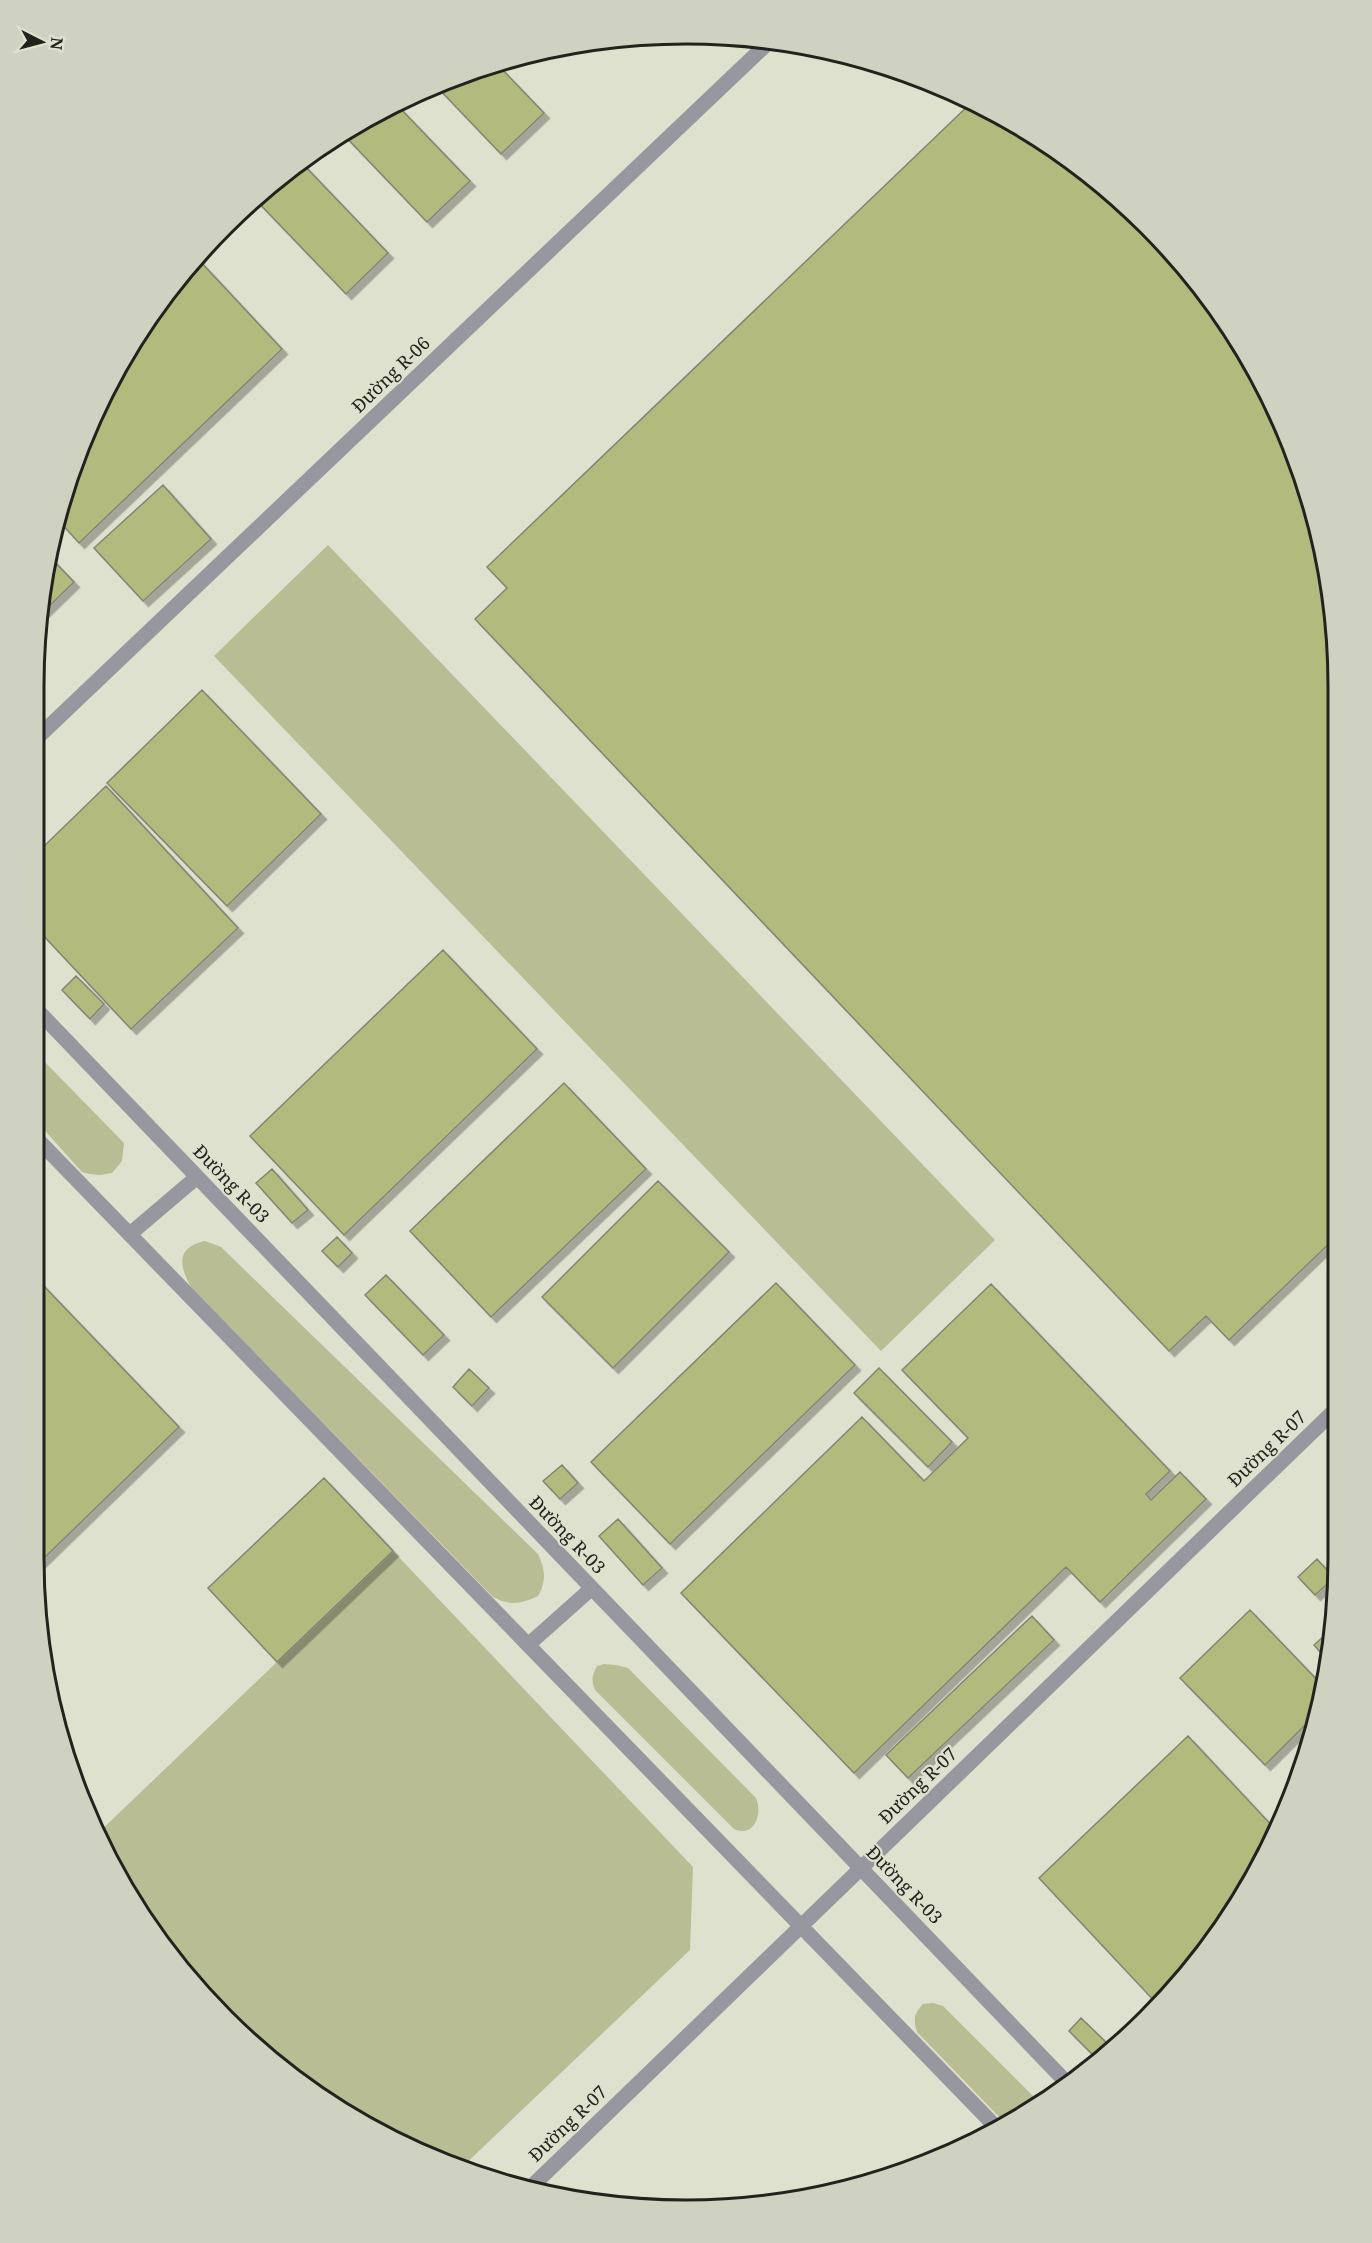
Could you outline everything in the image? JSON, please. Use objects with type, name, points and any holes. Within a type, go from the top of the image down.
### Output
[{"type":"lane","name":"Đường R-06","points":[[44,731],[762,48]]},
{"type":"lane","name":"Đường R-03","points":[[44,1017],[1062,2078]]},
{"type":"lane","points":[[44,1146],[991,2122]]},
{"type":"lane","points":[[130,1234],[197,1177]]},
{"type":"lane","name":"Đường R-07","points":[[537,2182],[1328,1417]]},
{"type":"lane","points":[[528,1645],[592,1588]]},
{"type":"green space","points":[[328,545],[995,1240],[881,1351],[214,656]]},
{"type":"green space","points":[[44,1061],[124,1143],[122,1161],[112,1173],[100,1175],[82,1172],[44,1130]]},
{"type":"green space","points":[[205,1241],[221,1247],[538,1554],[544,1575],[538,1596],[516,1603],[505,1602],[493,1597],[191,1287],[184,1272],[183,1258],[189,1248]]},
{"type":"green space","points":[[393,1551],[693,1867],[690,1950],[468,2161],[440,2151],[365,2113],[295,2067],[262,2040],[203,1981],[176,1948],[130,1878],[104,1828]]},
{"type":"green space","points":[[604,1664],[628,1668],[756,1798],[758,1811],[752,1827],[741,1831],[734,1829],[595,1690],[594,1672],[597,1666]]},
{"type":"green space","points":[[933,2003],[943,2006],[1034,2097],[999,2117],[917,2032],[915,2017],[923,2004]]},
{"type":"building","points":[[503,70],[544,113],[501,154],[441,92]]},
{"type":"building","points":[[966,108],[1043,152],[1077,176],[1110,203],[1169,262],[1220,329],[1262,402],[1280,440],[1307,520],[1323,602],[1327,644],[1328,1245],[1229,1340],[1206,1316],[1169,1351],[475,619],[507,588],[487,567]]},
{"type":"building","points":[[402,110],[470,181],[427,222],[349,140]]},
{"type":"building","points":[[307,168],[388,253],[346,294],[260,205]]},
{"type":"building","points":[[202,263],[282,349],[79,543],[64,526],[92,440],[130,365],[152,329]]},
{"type":"building","points":[[163,485],[211,539],[143,601],[94,548]]},
{"type":"building","points":[[56,563],[74,582],[49,607]]},
{"type":"building","points":[[202,690],[321,814],[227,906],[107,783]]},
{"type":"building","points":[[106,786],[238,928],[131,1029],[44,936],[44,846]]},
{"type":"building","points":[[443,950],[537,1049],[344,1235],[250,1136]]},
{"type":"building","points":[[76,976],[104,1004],[90,1019],[62,990]]},
{"type":"building","points":[[564,1083],[646,1169],[491,1317],[410,1231]]},
{"type":"building","points":[[272,1169],[308,1210],[292,1223],[256,1183]]},
{"type":"building","points":[[658,1181],[729,1252],[613,1368],[542,1297]]},
{"type":"building","points":[[337,1237],[352,1253],[338,1267],[322,1251]]},
{"type":"building","points":[[386,1275],[444,1335],[423,1355],[365,1295]]},
{"type":"building","points":[[776,1283],[855,1365],[670,1544],[591,1462]]},
{"type":"building","points":[[991,1284],[1170,1471],[1146,1494],[1151,1500],[1180,1472],[1206,1499],[1100,1602],[1066,1567],[854,1773],[681,1593],[862,1417],[924,1481],[968,1438],[902,1370]]},
{"type":"building","points":[[44,1286],[179,1427],[44,1558]]},
{"type":"building","points":[[879,1368],[952,1442],[928,1467],[854,1393]]},
{"type":"building","points":[[469,1369],[489,1388],[472,1406],[453,1387]]},
{"type":"building","points":[[562,1465],[578,1483],[560,1499],[543,1481]]},
{"type":"building","points":[[324,1478],[393,1551],[277,1662],[208,1588]]},
{"type":"building","points":[[618,1519],[662,1568],[643,1585],[599,1536]]},
{"type":"building","points":[[1317,1559],[1328,1571],[1327,1584],[1315,1595],[1298,1577]]},
{"type":"building","points":[[1250,1610],[1316,1679],[1307,1723],[1265,1765],[1180,1678]]},
{"type":"building","points":[[1032,1616],[1054,1640],[908,1778],[886,1755]]},
{"type":"building","points":[[1323,1637],[1321,1653],[1314,1645]]},
{"type":"building","points":[[1188,1736],[1270,1824],[1220,1914],[1196,1948],[1152,1999],[1039,1878]]},
{"type":"building","points":[[1081,2018],[1107,2043],[1092,2054],[1069,2031]]}]
